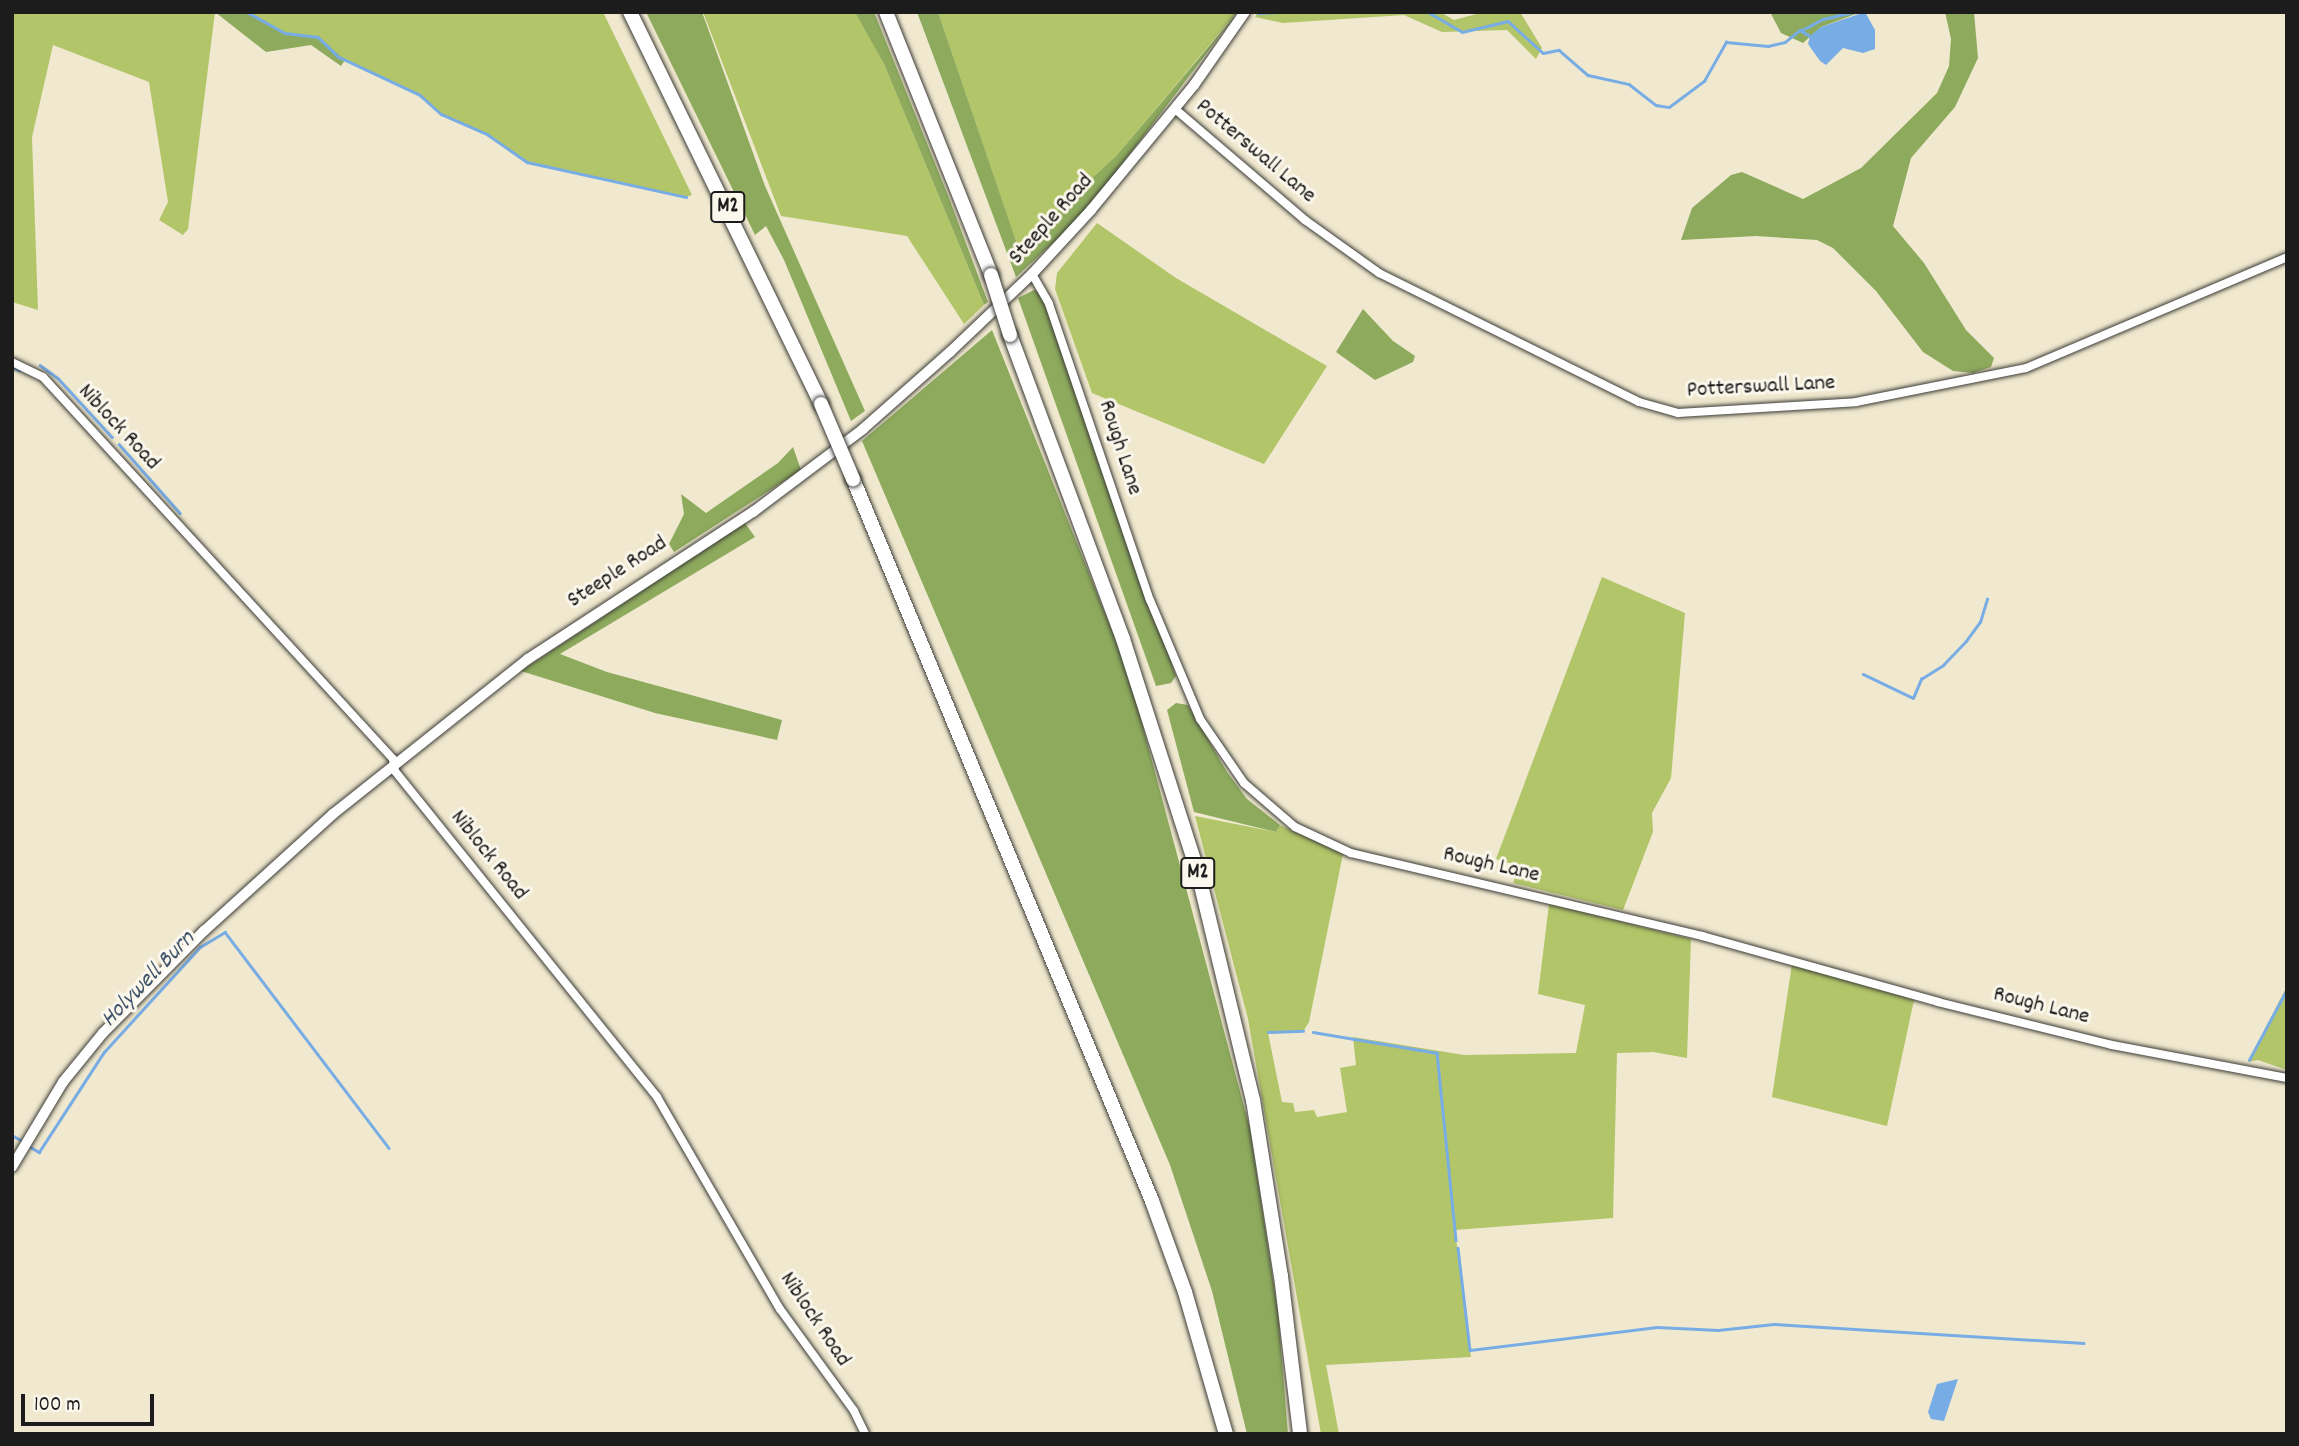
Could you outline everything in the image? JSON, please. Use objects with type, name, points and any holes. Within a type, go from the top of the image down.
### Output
[{"type":"highway","name":"M2","points":[[630,12],[821,404],[853,479],[1152,1201],[1185,1292],[1226,1434]]},
{"type":"highway","name":"M2","points":[[886,12],[991,275],[1010,335],[1128,652],[1192,850],[1253,1100],[1292,1353],[1300,1434]]},
{"type":"highway","points":[[1292,1353],[1307,1434]]},
{"type":"street","name":"Steeple Road","points":[[12,1167],[70,1073],[130,1004],[287,855],[394,765],[528,659],[753,512],[863,429],[1032,274],[1175,109],[1245,12]]},
{"type":"street","name":"Potterswall Lane","points":[[1175,109],[1305,220],[1379,273],[1639,402],[1678,413],[1856,402],[2026,368],[2287,257]]},
{"type":"street","name":"Rough Lane","points":[[1032,274],[1058,329],[1150,600],[1200,719],[1244,783],[1295,827],[1351,853],[1702,936],[1938,1002],[2112,1045],[2287,1078]]},
{"type":"street","name":"Niblock Road","points":[[12,362],[43,377],[112,449],[394,765],[657,1097],[780,1309],[854,1411],[865,1434]]},
{"type":"green space","points":[[12,12],[215,12],[188,229],[183,235],[159,220],[168,202],[149,82],[53,45],[32,137],[38,310],[12,302]]},
{"type":"green space","points":[[215,12],[247,12],[285,33],[318,37],[345,60],[341,66],[311,45],[266,52]]},
{"type":"green space","points":[[247,12],[603,12],[692,195],[686,197],[527,162],[487,134],[441,114],[420,95],[339,57],[318,37],[285,33]]},
{"type":"green space","points":[[646,12],[702,12],[765,186],[865,411],[851,421],[784,260],[766,226],[755,235]]},
{"type":"green space","points":[[703,12],[856,12],[884,64],[984,305],[964,324],[907,236],[781,216]]},
{"type":"green space","points":[[855,12],[874,12],[949,198],[988,302],[984,305],[884,64]]},
{"type":"green space","points":[[917,12],[938,12],[1018,247],[1116,156],[1238,12],[1084,214],[1016,277]]},
{"type":"green space","points":[[938,12],[1237,12],[1116,156],[1018,248]]},
{"type":"green space","points":[[1258,12],[1440,12],[1454,20],[1484,12],[1520,12],[1542,48],[1536,59],[1507,30],[1442,32],[1404,15],[1283,23],[1255,17]]},
{"type":"green space","points":[[1770,12],[1861,12],[1821,27],[1803,43],[1781,33]]},
{"type":"green space","points":[[1945,12],[1974,12],[1978,58],[1955,107],[1911,158],[1893,226],[1924,263],[1966,330],[1994,358],[1991,367],[1973,373],[1953,371],[1923,352],[1876,291],[1833,248],[1817,240],[1756,236],[1681,240],[1692,208],[1731,175],[1742,172],[1803,199],[1861,168],[1937,93],[1949,66],[1951,39]]},
{"type":"green space","points":[[1097,223],[1176,278],[1327,366],[1264,464],[1092,393],[1055,289],[1057,273]]},
{"type":"green space","points":[[1034,290],[1041,293],[1176,676],[1171,683],[1156,686],[1018,298]]},
{"type":"green space","points":[[1363,309],[1393,341],[1415,356],[1413,362],[1375,380],[1336,352]]},
{"type":"green space","points":[[992,330],[1128,671],[1250,1129],[1278,1312],[1288,1434],[1247,1434],[1212,1291],[1170,1165],[862,441]]},
{"type":"green space","points":[[793,447],[801,470],[674,552],[669,544],[684,514],[681,494],[706,513],[778,463]]},
{"type":"green space","points":[[745,523],[755,537],[560,654],[607,672],[782,720],[777,740],[655,713],[521,671]]},
{"type":"green space","points":[[1602,577],[1685,613],[1671,778],[1652,813],[1653,832],[1623,910],[1513,883],[1519,866],[1496,859]]},
{"type":"green space","points":[[1176,703],[1188,705],[1227,772],[1247,799],[1280,825],[1276,832],[1194,812],[1167,710]]},
{"type":"green space","points":[[1195,816],[1276,832],[1280,825],[1343,854],[1309,1022],[1303,1032],[1268,1033],[1282,1102],[1293,1103],[1295,1112],[1314,1110],[1317,1117],[1347,1112],[1340,1068],[1356,1065],[1353,1037],[1464,1055],[1576,1053],[1585,1005],[1538,994],[1549,904],[1691,939],[1687,1058],[1653,1052],[1617,1053],[1613,1218],[1455,1230],[1471,1357],[1326,1365],[1339,1434],[1321,1434],[1248,1019]]},
{"type":"green space","points":[[1792,964],[1914,1000],[1887,1126],[1772,1097]]},
{"type":"green space","points":[[2287,986],[2287,1070],[2258,1060],[2248,1062]]},
{"type":"water","points":[[1865,12],[1875,30],[1875,49],[1863,53],[1843,48],[1826,65],[1820,61],[1808,44],[1810,36],[1821,27]]},
{"type":"water","points":[[1958,1379],[1944,1421],[1931,1419],[1928,1412],[1937,1384]]},
{"type":"waterway","points":[[247,12],[285,33],[318,37],[339,57],[420,95],[441,114],[487,134],[527,162],[686,197]]},
{"type":"waterway","points":[[1258,13],[1280,12]]},
{"type":"waterway","points":[[1428,12],[1462,32],[1508,21],[1543,53],[1559,50],[1588,75],[1629,84],[1656,105],[1669,107],[1704,81],[1726,42],[1768,46],[1785,42],[1800,30],[1810,36]]},
{"type":"waterway","points":[[1802,30],[1823,19],[1854,12]]},
{"type":"waterway","points":[[40,365],[58,378],[112,437]]},
{"type":"waterway","points":[[12,367],[19,370]]},
{"type":"waterway","points":[[119,444],[180,513]]},
{"type":"waterway","points":[[1863,674],[1913,698],[1921,679],[1943,665],[1966,641],[1980,622],[1987,599]]},
{"type":"waterway","name":"Holywell Burn","points":[[29,1146],[39,1152],[104,1052],[200,947],[225,932],[389,1148]]},
{"type":"waterway","points":[[2249,1060],[2287,989]]},
{"type":"waterway","points":[[1268,1032],[1303,1031]]},
{"type":"waterway","points":[[1313,1032],[1437,1053],[1456,1240]]},
{"type":"waterway","name":"Holywell Burn","points":[[12,1135],[24,1142]]},
{"type":"waterway","points":[[1458,1248],[1470,1350],[1657,1327],[1718,1330],[1774,1324],[2083,1343]]}]
